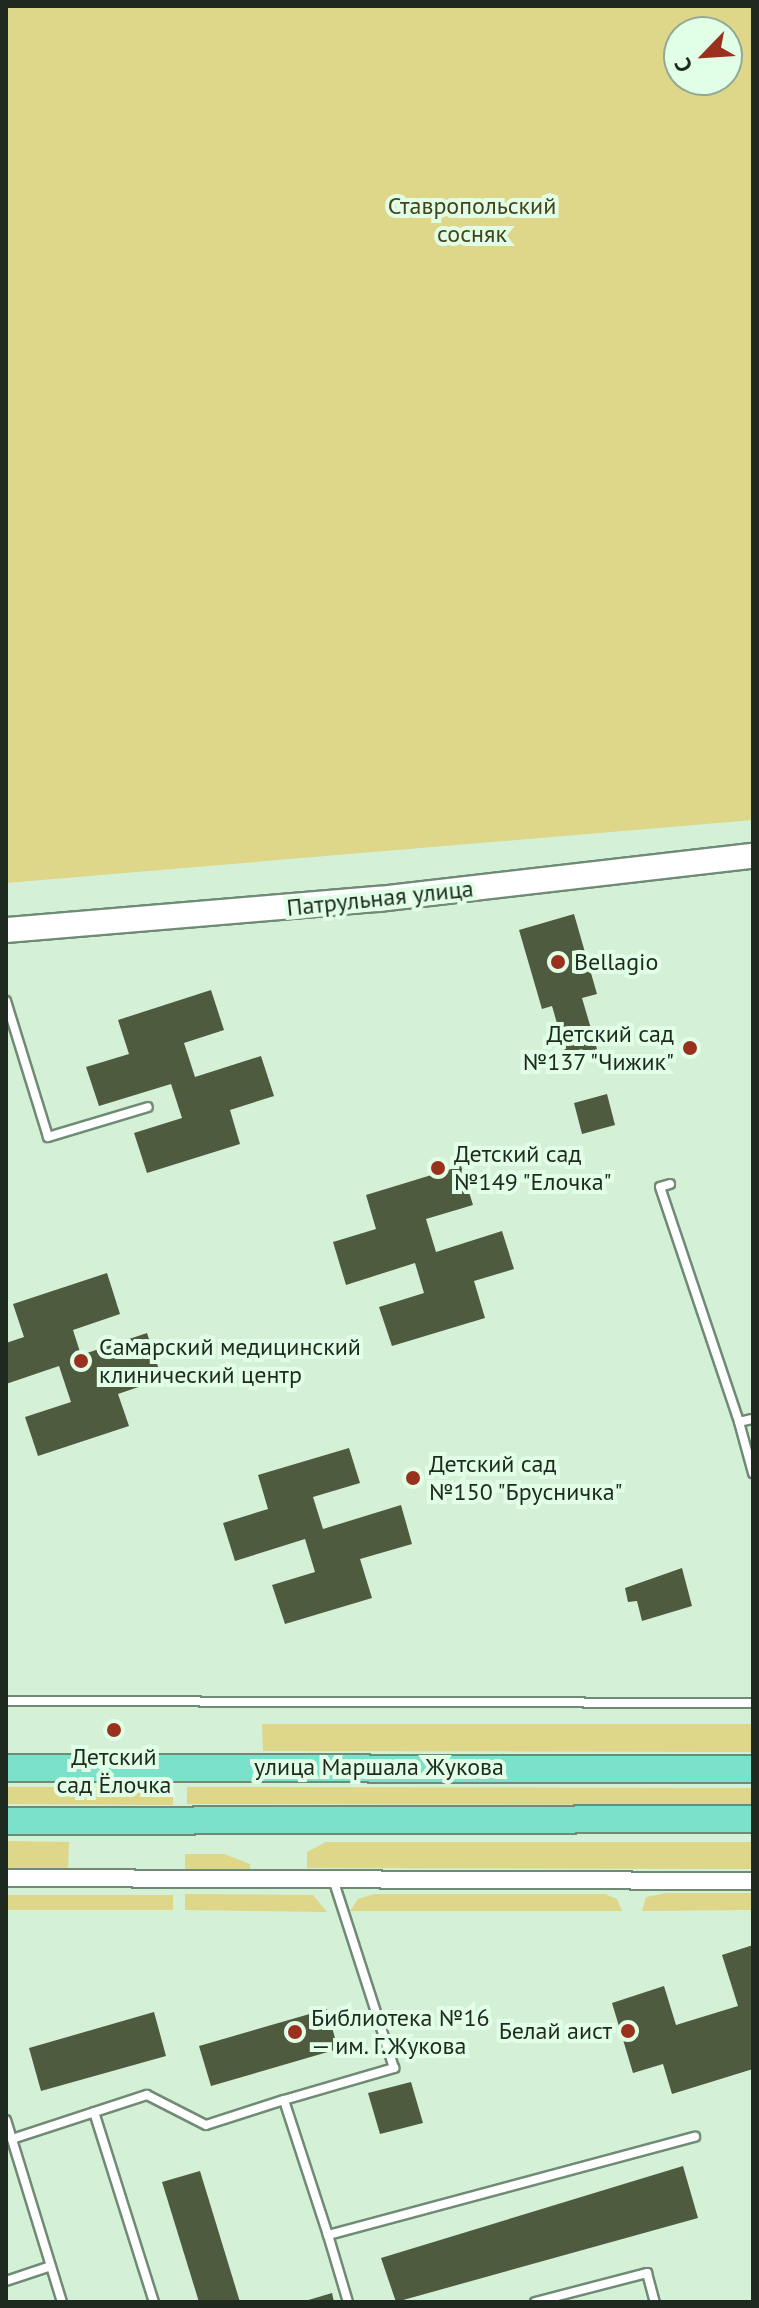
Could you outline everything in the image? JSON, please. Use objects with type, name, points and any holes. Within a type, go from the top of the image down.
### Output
[{"type":"main road","name":"улица Маршала Жукова","points":[[6,1768],[753,1769]]},
{"type":"main road","points":[[6,1821],[753,1819]]},
{"type":"street","name":"Патрульная улица","points":[[6,930],[379,899],[753,856]]},
{"type":"street","points":[[6,1878],[753,1881]]},
{"type":"lane","points":[[6,1001],[48,1137],[148,1107]]},
{"type":"lane","points":[[670,1184],[660,1187],[739,1422],[753,1473]]},
{"type":"lane","points":[[739,1422],[752,1419]]},
{"type":"lane","points":[[6,1701],[753,1703]]},
{"type":"lane","points":[[12,2139],[147,2095],[206,2125],[394,2068],[333,1879]]},
{"type":"lane","points":[[284,2100],[348,2302]]},
{"type":"lane","points":[[94,2112],[154,2302]]},
{"type":"lane","points":[[6,2120],[62,2302]]},
{"type":"lane","points":[[328,2235],[695,2137]]},
{"type":"lane","points":[[6,2281],[51,2266]]},
{"type":"lane","points":[[535,2302],[647,2273],[655,2302]]},
{"type":"green space","name":"Ставропольский сосняк","points":[[6,6],[753,6],[753,820],[6,883]]},
{"type":"green space","points":[[262,1724],[753,1724],[753,1752],[263,1751]]},
{"type":"green space","points":[[6,1787],[173,1787],[173,1805],[6,1804]]},
{"type":"green space","points":[[187,1787],[753,1788],[753,1805],[187,1804]]},
{"type":"green space","points":[[6,1841],[69,1842],[68,1869],[6,1869]]},
{"type":"green space","points":[[326,1842],[753,1842],[753,1869],[307,1868],[307,1852]]},
{"type":"green space","points":[[185,1854],[224,1854],[250,1864],[250,1869],[185,1869]]},
{"type":"green space","points":[[667,1893],[753,1893],[753,1910],[642,1911],[646,1897]]},
{"type":"green space","points":[[185,1894],[313,1895],[327,1912],[185,1910]]},
{"type":"green space","points":[[374,1894],[605,1894],[617,1899],[622,1911],[350,1911],[358,1899]]},
{"type":"green space","points":[[6,1895],[173,1895],[173,1910],[6,1910]]},
{"type":"building","name":"Bellagio","points":[[574,914],[597,994],[582,998],[597,1049],[567,1058],[552,1006],[542,1009],[519,930]]},
{"type":"building","points":[[211,990],[224,1030],[184,1043],[195,1077],[261,1056],[274,1096],[230,1110],[240,1144],[147,1173],[134,1133],[182,1118],[171,1084],[99,1106],[86,1067],[129,1054],[118,1020]]},
{"type":"building","points":[[607,1094],[615,1125],[582,1134],[574,1103]]},
{"type":"building","points":[[461,1166],[473,1205],[426,1219],[436,1252],[502,1231],[514,1269],[474,1281],[485,1318],[392,1346],[379,1307],[424,1293],[415,1263],[346,1285],[333,1242],[376,1229],[366,1195]]},
{"type":"building","name":"Самарский медицинский клинический центр","points":[[107,1273],[120,1314],[73,1330],[81,1355],[147,1333],[162,1379],[118,1394],[129,1426],[38,1456],[25,1417],[71,1402],[59,1366],[6,1384],[6,1343],[24,1337],[13,1304]]},
{"type":"building","points":[[349,1448],[360,1483],[313,1497],[323,1529],[401,1505],[412,1544],[360,1559],[372,1598],[285,1624],[272,1585],[315,1572],[305,1539],[235,1561],[223,1523],[268,1509],[258,1475]]},
{"type":"building","points":[[682,1568],[692,1606],[642,1621],[637,1601],[628,1602],[625,1588]]},
{"type":"building","points":[[753,1945],[753,2069],[672,2094],[663,2064],[633,2073],[612,2003],[664,1986],[676,2025],[738,2006],[722,1955]]},
{"type":"building","points":[[327,2009],[338,2049],[211,2086],[199,2046]]},
{"type":"building","points":[[154,2012],[166,2056],[41,2091],[29,2048]]},
{"type":"building","points":[[411,2082],[423,2123],[380,2134],[368,2093]]},
{"type":"building","points":[[683,2166],[698,2218],[396,2302],[381,2258]]},
{"type":"building","points":[[200,2171],[240,2302],[199,2302],[162,2182]]},
{"type":"building","points":[[332,2293],[334,2302],[305,2302],[305,2301]]},
{"type":"place","name":"Bellagio","points":[[558,962]]},
{"type":"place","name":"Детский сад №137 \"Чижик\"","points":[[690,1048]]},
{"type":"place","name":"Детский сад №149 \"Елочка\"","points":[[438,1168]]},
{"type":"place","name":"Самарский медицинский клинический центр","points":[[81,1361]]},
{"type":"place","name":"Детский сад №150 \"Брусничка\"","points":[[413,1478]]},
{"type":"place","name":"Детский сад Ёлочка","points":[[114,1730]]},
{"type":"place","name":"Белай аист","points":[[628,2031]]},
{"type":"place","name":"Библиотека №16 — им. Г.Жукова","points":[[295,2032]]}]
